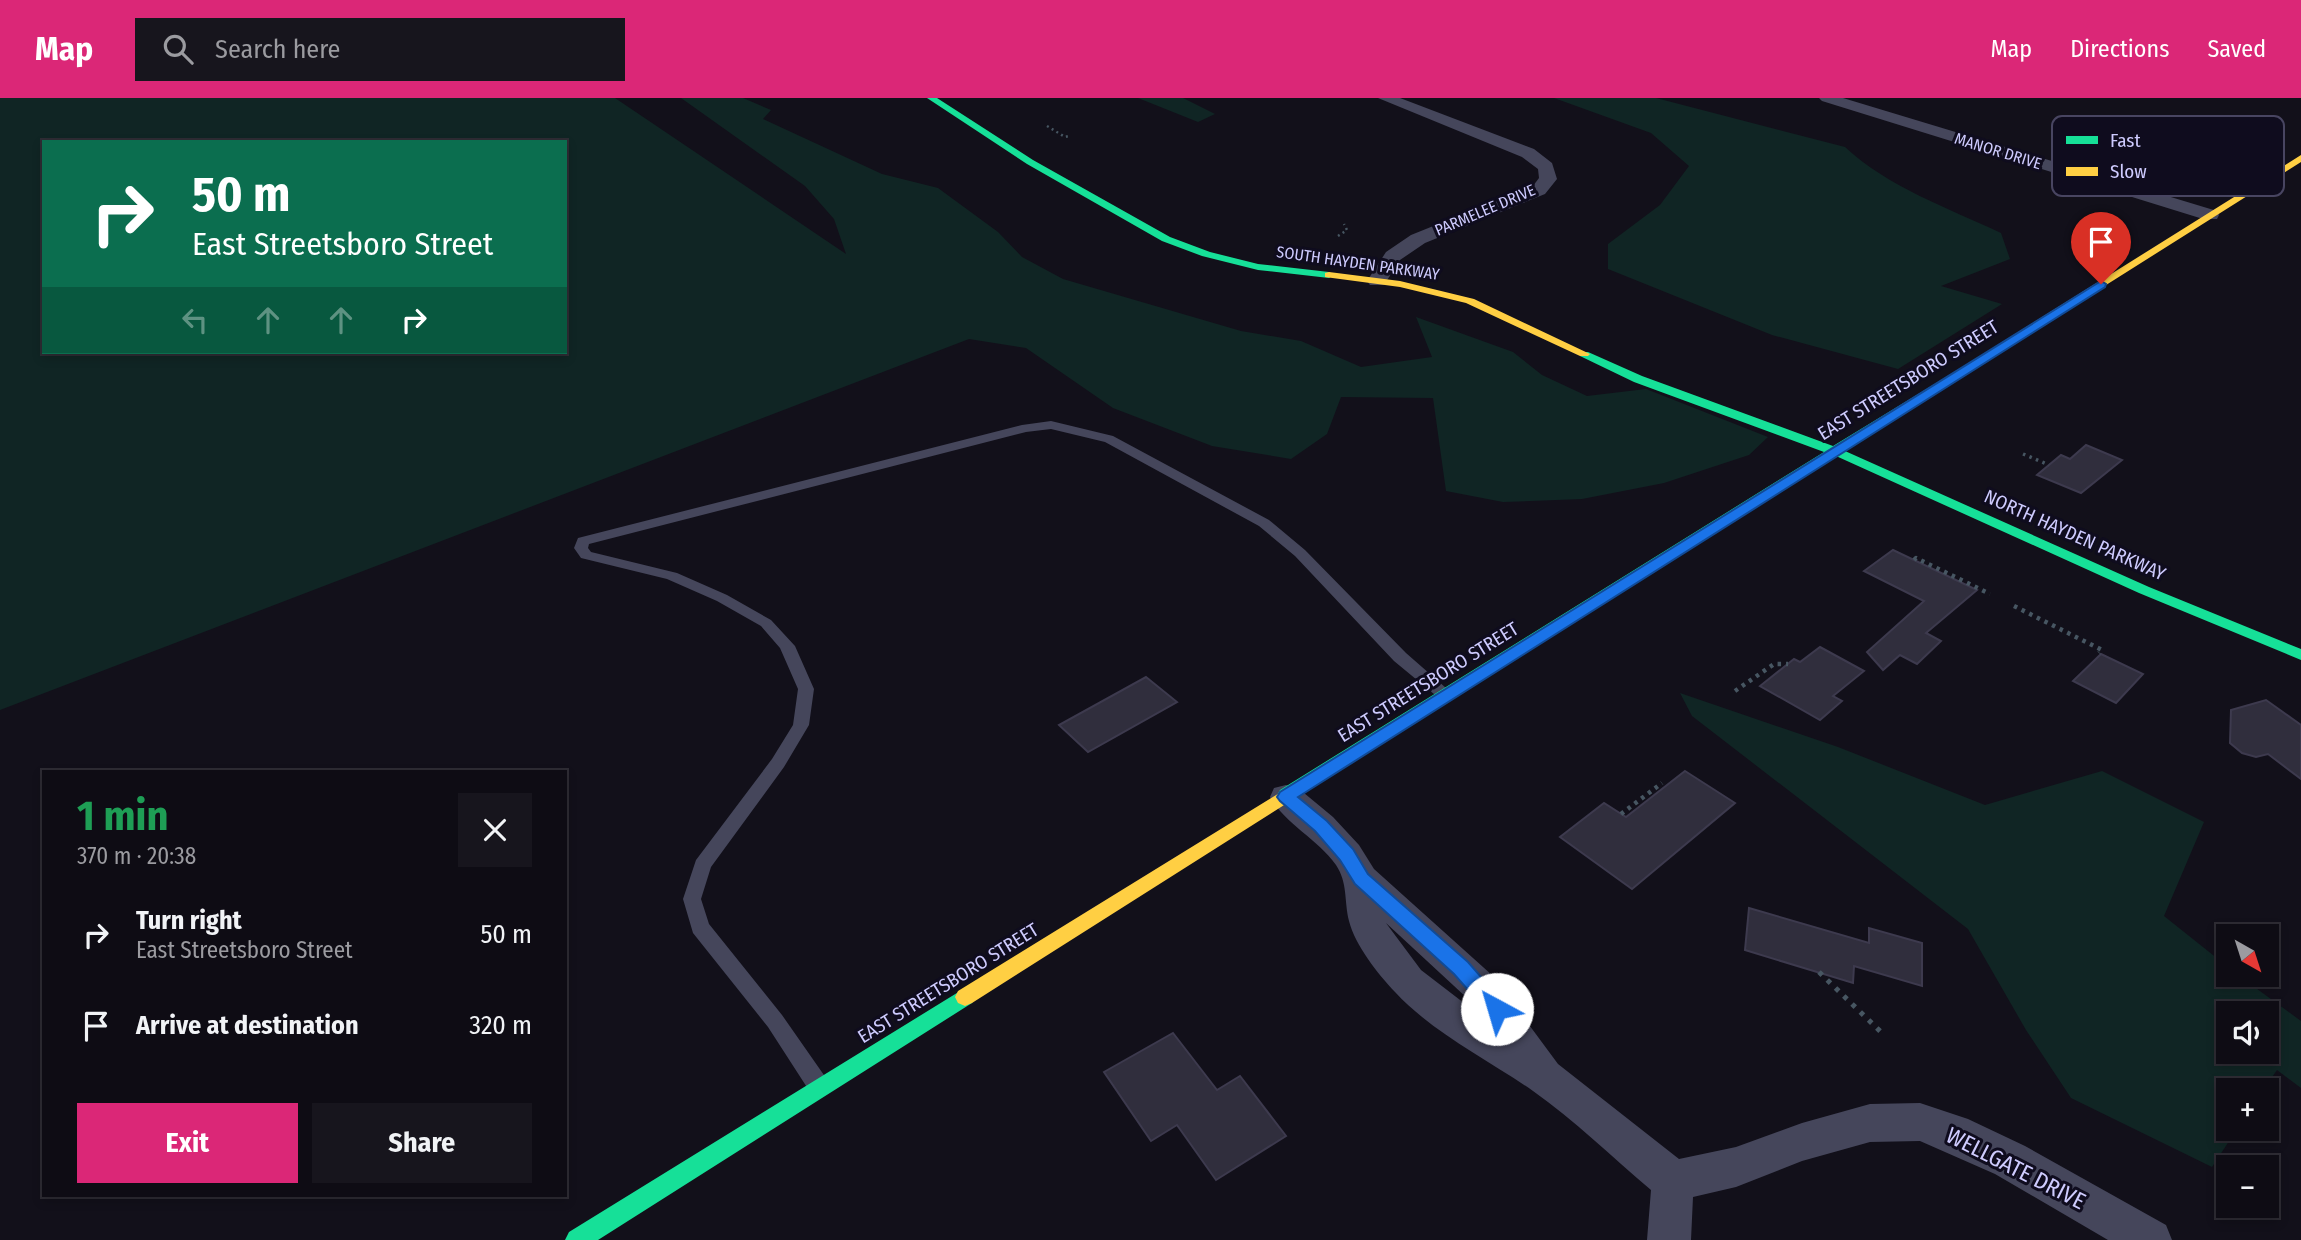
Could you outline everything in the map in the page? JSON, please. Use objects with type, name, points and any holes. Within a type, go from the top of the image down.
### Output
[{"type":"main road","name":"SOUTH HAYDEN PARKWAY","points":[[932,98],[1030,162],[1166,239],[1206,254],[1258,267],[1435,290],[1470,301],[1638,379],[1833,452]]},
{"type":"main road","name":"EAST STREETSBORO STREET","points":[[2284,169],[2301,158]]},
{"type":"main road","name":"EAST STREETSBORO STREET","points":[[577,1240],[2240,196]]},
{"type":"main road","name":"NORTH HAYDEN PARKWAY","points":[[1833,452],[2144,590],[2301,655]]},
{"type":"street","name":"PARMELEE DRIVE","points":[[1377,281],[1393,256],[1418,239],[1539,190],[1548,178],[1546,167],[1528,153],[1386,98]]},
{"type":"street","name":"MANOR DRIVE","points":[[1827,98],[2052,167]]},
{"type":"street","name":"MANOR DRIVE","points":[[2148,196],[2210,215]]},
{"type":"street","points":[[1286,797],[1321,826],[1347,855],[1362,879],[1367,921],[1374,936],[1408,981],[1458,1021],[1549,1080],[1673,1181],[1669,1240]]},
{"type":"street","name":"WELLGATE DRIVE","points":[[1673,1181],[1736,1167],[1802,1142],[1870,1123],[1920,1122],[1953,1133],[2010,1160],[2150,1240]]},
{"type":"lane","points":[[820,1088],[775,1021],[700,927],[692,899],[702,865],[778,763],[801,725],[806,689],[787,646],[766,623],[722,598],[672,576],[586,555],[581,548],[583,541],[1026,428],[1051,425],[1077,429],[1109,439],[1264,523],[1300,552],[1330,587],[1400,657],[1446,695]]},
{"type":"path","points":[[1047,126],[1065,137],[1069,136]]},
{"type":"path","points":[[1338,236],[1347,230],[1344,224]]},
{"type":"path","points":[[2023,454],[2049,464]]},
{"type":"path","points":[[1913,559],[1916,558],[1990,594]]},
{"type":"path","points":[[2014,606],[2102,650],[2099,653]]},
{"type":"path","points":[[1735,691],[1774,664],[1788,664]]},
{"type":"path","points":[[1621,814],[1662,783]]},
{"type":"path","points":[[1819,972],[1882,1034]]},
{"type":"green space","points":[[0,98],[615,98],[846,254],[834,219],[805,186],[681,98],[743,98],[771,110],[763,119],[882,174],[938,188],[998,232],[1022,257],[1063,279],[1241,331],[1301,341],[1361,367],[1432,357],[1416,317],[1513,352],[1542,375],[1587,396],[1646,389],[1768,437],[1749,455],[1664,483],[1582,499],[1503,502],[1446,491],[1433,398],[1341,397],[1327,434],[1291,459],[1212,446],[1113,408],[1026,348],[969,339],[0,710]]},
{"type":"green space","points":[[1138,98],[1183,98],[1215,114],[1198,122]]},
{"type":"green space","points":[[1554,98],[1656,98],[1845,147],[1899,185],[2001,233],[2010,259],[1941,286],[2002,304],[1898,369],[1772,335],[1608,269],[1608,244],[1660,205],[1689,166],[1651,133]]},
{"type":"green space","points":[[1680,693],[1838,747],[1985,805],[2102,771],[2204,822],[2164,916],[2216,957],[2216,987],[2254,987],[2274,1001],[2216,1001],[2216,1064],[2279,1064],[2279,1005],[2301,1021],[2301,1088],[2277,1070],[2271,1078],[2216,1078],[2216,1141],[2229,1141],[2220,1155],[2216,1155],[2212,1167],[2071,1098],[2026,1030],[1968,929],[1692,716]]},
{"type":"building","points":[[2086,445],[2122,460],[2081,493],[2037,475],[2061,455],[2070,459]]},
{"type":"building","points":[[1893,550],[1977,590],[1926,633],[1941,641],[1917,664],[1900,655],[1883,670],[1867,652],[1924,601],[1864,571]]},
{"type":"building","points":[[1820,647],[1864,671],[1833,696],[1842,701],[1820,720],[1760,686],[1794,659],[1800,662]]},
{"type":"building","points":[[2101,654],[2143,674],[2116,703],[2073,681]]},
{"type":"building","points":[[1146,677],[1177,702],[1088,752],[1059,725]]},
{"type":"building","points":[[2266,700],[2301,725],[2301,779],[2268,754],[2256,757],[2242,753],[2230,743],[2231,710]]},
{"type":"building","points":[[1685,771],[1735,803],[1632,889],[1560,837],[1604,803],[1626,817]]},
{"type":"building","points":[[1749,908],[1869,943],[1869,928],[1922,943],[1922,986],[1854,966],[1853,983],[1745,950]]},
{"type":"building","points":[[1173,1033],[1217,1090],[1240,1076],[1286,1136],[1216,1180],[1177,1125],[1151,1141],[1104,1072]]},
{"type":"traffic: fast","points":[[931,98],[1030,162],[1166,239],[1206,254],[1258,267],[1329,275]]},
{"type":"traffic: fast","points":[[1286,795],[2007,343]]},
{"type":"traffic: fast","points":[[1584,354],[1638,379],[1864,462],[2144,590],[2301,655]]},
{"type":"traffic: fast","points":[[577,1240],[965,997]]},
{"type":"traffic: slow","points":[[2284,169],[2301,158]]},
{"type":"traffic: slow","points":[[2007,343],[2241,196]]},
{"type":"traffic: slow","points":[[1329,275],[1400,284],[1470,301],[1584,354]]},
{"type":"traffic: slow","points":[[965,997],[1286,795]]},
{"type":"route","points":[[1497,1009],[1461,968],[1362,879],[1347,855],[1321,826],[1286,797],[2101,284]]}]
